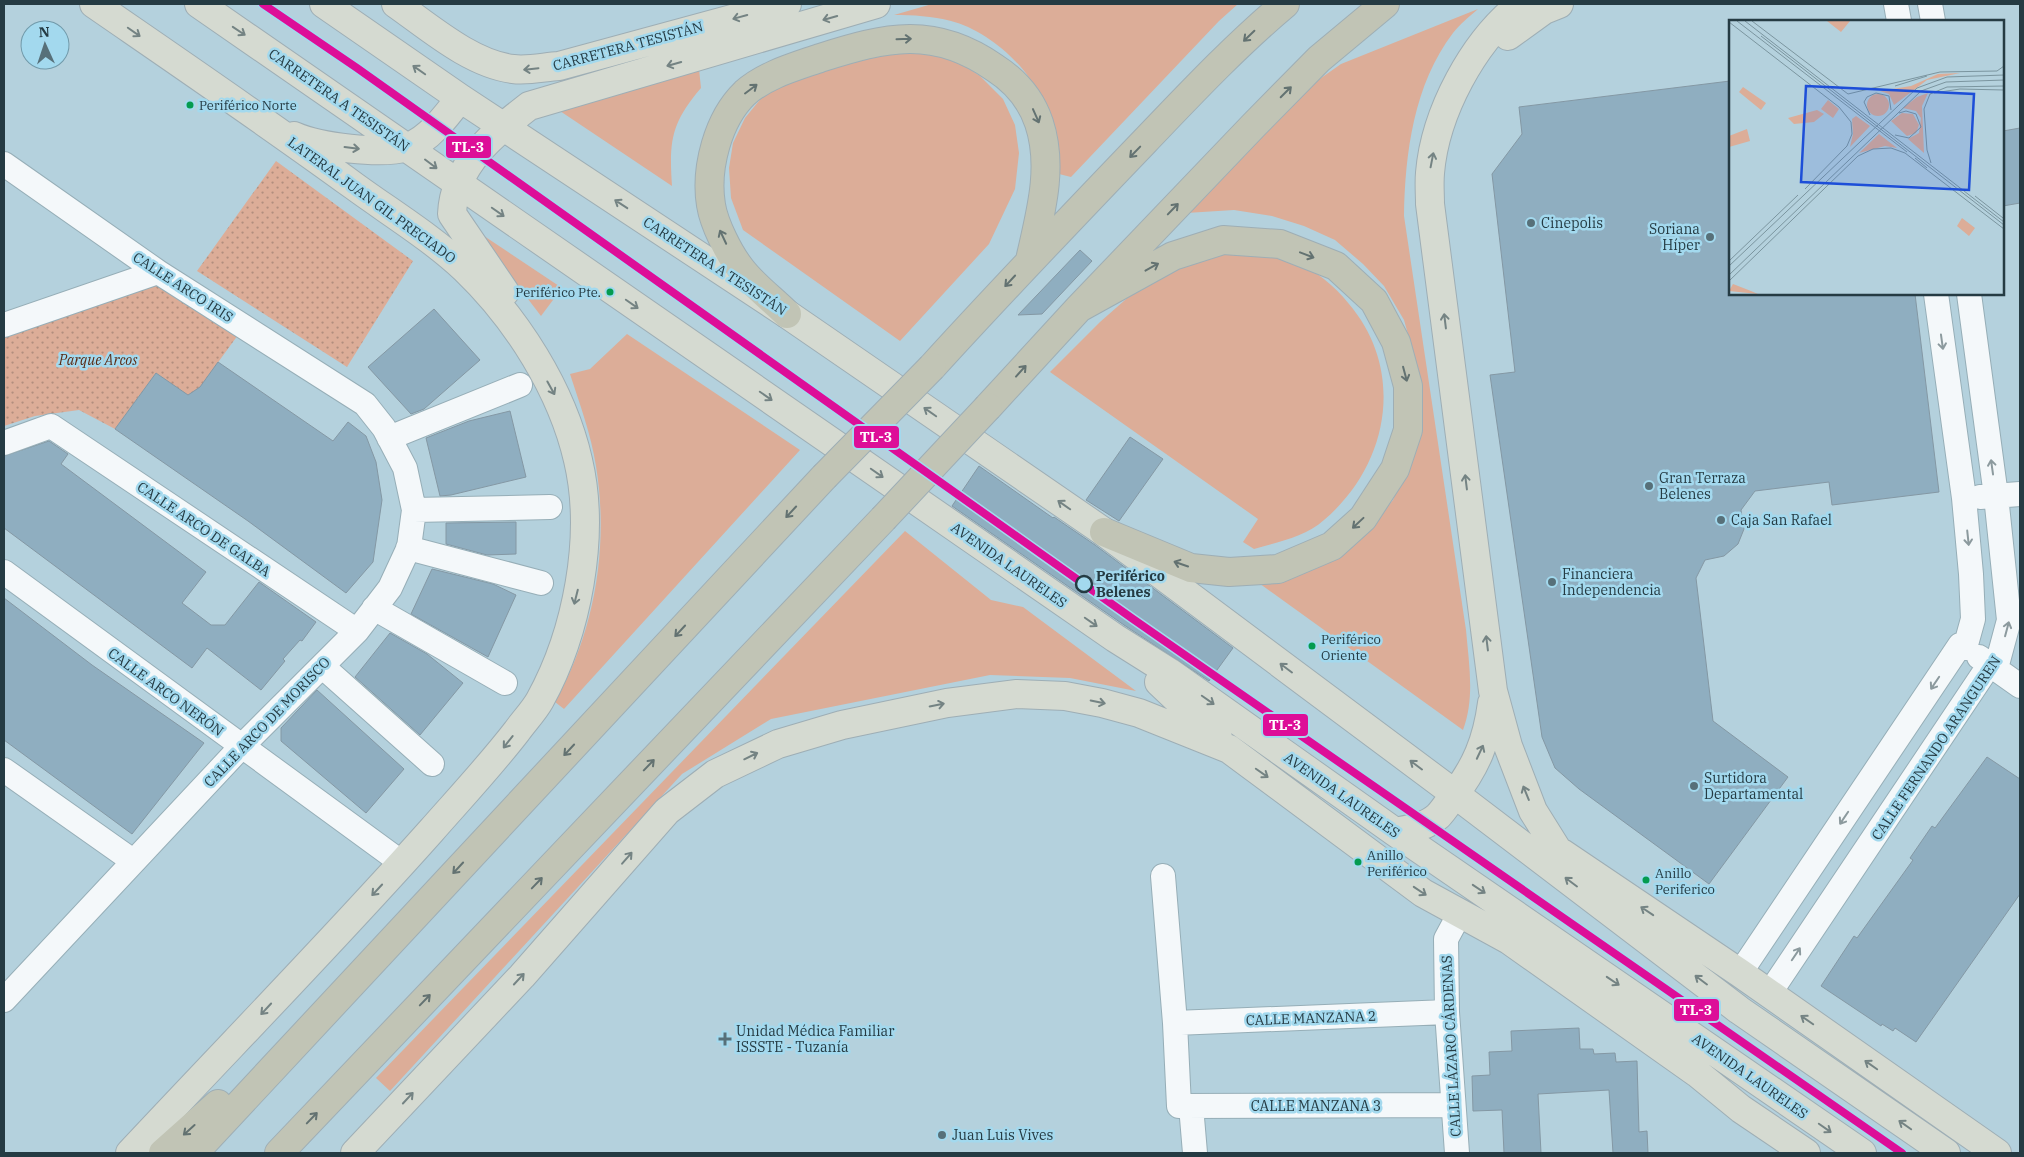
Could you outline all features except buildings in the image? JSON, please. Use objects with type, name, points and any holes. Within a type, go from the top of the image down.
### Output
[{"type":"highway","points":[[194,1153],[824,477],[932,367],[1030,260],[1199,85],[1285,4]]},
{"type":"highway","points":[[279,1153],[883,519],[1079,308],[1319,60],[1385,4]]},
{"type":"highway","points":[[787,314],[741,269],[721,234],[711,205],[711,161],[719,135],[732,111],[745,94],[766,78],[805,63],[883,40],[911,38],[950,44],[976,55],[1010,78],[1028,98],[1039,122],[1044,144],[1046,168],[1043,204],[1030,260]]},
{"type":"highway","points":[[1079,308],[1174,256],[1190,250],[1223,240],[1280,244],[1336,266],[1374,301],[1396,342],[1408,386],[1408,430],[1395,470],[1363,518],[1332,546],[1278,569],[1229,572],[1191,568],[1104,532]]},
{"type":"highway","points":[[163,1153],[342,992]]},
{"type":"main road","name":"LATERAL JUAN GIL PRECIADO","points":[[94,4],[257,117],[418,232],[465,269],[505,313],[527,345],[561,407],[578,461],[584,505],[583,549],[578,591],[559,658],[538,703],[505,746],[402,863],[130,1153]]},
{"type":"main road","name":"CARRETERA A TESISTÁN","points":[[199,4],[922,504]]},
{"type":"main road","name":"CARRETERA A TESISTÁN","points":[[324,4],[460,98],[787,314],[1104,532]]},
{"type":"main road","name":"CARRETERA TESISTÁN","points":[[397,4],[473,56],[504,67],[523,70],[559,66],[787,4]]},
{"type":"main road","points":[[527,345],[521,316],[452,214],[453,200],[458,184],[469,164],[484,144],[529,106],[876,4]]},
{"type":"main road","points":[[1521,4],[1481,46],[1454,92],[1443,116],[1430,172],[1430,204],[1493,692],[1508,746],[1533,811],[1558,851]]},
{"type":"main road","points":[[1443,116],[1455,95],[1487,53],[1524,23],[1544,10],[1559,4]]},
{"type":"main road","points":[[257,117],[297,138],[361,149],[384,150],[408,147],[425,137],[446,117],[460,98]]},
{"type":"main road","name":"AVENIDA LAURELES","points":[[922,504],[1115,638],[1169,672],[1395,832],[1862,1153]]},
{"type":"main road","points":[[1104,532],[1740,1010],[1946,1153]]},
{"type":"main road","points":[[1115,638],[1229,749]]},
{"type":"main road","points":[[1395,832],[1418,828],[1437,817],[1472,771],[1484,745],[1489,727],[1493,692]]},
{"type":"main road","name":"AVENIDA LAURELES","points":[[356,1153],[522,976],[667,812],[715,774],[778,744],[842,725],[947,703],[1017,694],[1065,696],[1102,703],[1140,713],[1229,749],[1423,893],[1509,940],[1696,1073],[1741,1109],[1806,1153]]},
{"type":"main road","points":[[1455,794],[1483,798],[1558,851],[1740,973],[1997,1153]]},
{"type":"street","points":[[1896,4],[1899,20]]},
{"type":"street","points":[[1930,4],[1933,20]]},
{"type":"street","name":"CALLE ARCO IRIS","points":[[4,164],[158,272],[366,404]]},
{"type":"street","points":[[4,325],[158,272]]},
{"type":"street","points":[[1936,295],[1964,498],[1971,574],[1973,619],[1965,648],[1960,645]]},
{"type":"street","name":"CALLE FERNANDO ARANGUREN","points":[[1769,994],[1990,664],[1998,661],[2009,620],[1996,496],[1969,295]]},
{"type":"street","points":[[389,438],[520,385]]},
{"type":"street","name":"CALLE ARCO DE MORISCO","points":[[9,986],[133,862],[241,747],[357,631],[390,588],[409,547],[414,510],[405,468],[389,438],[366,404]]},
{"type":"street","name":"CALLE ARCO DE GALBA","points":[[4,443],[51,426],[357,631]]},
{"type":"street","points":[[1964,498],[2020,494]]},
{"type":"street","points":[[414,510],[550,507]]},
{"type":"street","points":[[408,548],[540,583]]},
{"type":"street","name":"CALLE ARCO NERÓN","points":[[4,572],[402,863]]},
{"type":"street","points":[[374,608],[505,683]]},
{"type":"street","points":[[1960,645],[2020,686]]},
{"type":"street","points":[[1740,973],[1960,645]]},
{"type":"street","points":[[322,666],[432,764]]},
{"type":"street","points":[[4,770],[133,862]]},
{"type":"street","points":[[1163,876],[1175,1023],[1185,1106],[1195,1153]]},
{"type":"street","name":"CALLE LÁZARO CÁRDENAS","points":[[1457,1153],[1446,1012],[1446,939],[1460,913]]},
{"type":"street","name":"CALLE MANZANA 2","points":[[1175,1023],[1446,1012]]},
{"type":"street","name":"CALLE MANZANA 3","points":[[1185,1106],[1453,1105]]},
{"type":"green space","points":[[932,4],[1238,4],[1219,21],[1071,177],[1059,174],[1039,96],[1025,72],[1015,60],[990,40],[964,25],[937,18],[894,15]]},
{"type":"green space","points":[[1478,9],[1453,33],[1429,74],[1414,120],[1407,168],[1404,216],[1466,630],[1470,669],[1470,694],[1467,718],[1463,730],[1256,581],[1331,560],[1362,538],[1393,500],[1410,460],[1419,406],[1413,352],[1404,320],[1384,286],[1363,264],[1335,240],[1304,226],[1272,216],[1234,210],[1186,213],[1304,90],[1341,64]]},
{"type":"green space","points":[[889,49],[922,51],[957,61],[980,76],[1003,99],[1015,125],[1019,153],[1015,189],[989,244],[900,341],[743,230],[731,198],[729,168],[733,143],[745,118],[763,96],[788,80]]},
{"type":"green space","points":[[699,69],[701,88],[683,112],[674,133],[671,157],[672,186],[557,109]]},
{"type":"green space","points":[[276,161],[413,261],[347,367],[197,271]]},
{"type":"green space","points":[[475,230],[562,288],[541,316]]},
{"type":"green space","points":[[1259,253],[1289,260],[1309,269],[1324,279],[1343,297],[1367,330],[1378,358],[1383,387],[1382,417],[1376,445],[1363,472],[1346,498],[1324,520],[1308,531],[1254,549],[1243,542],[1258,519],[1050,372],[1100,322],[1133,293],[1202,254]]},
{"type":"green space","name":"Parque Arcos","points":[[155,282],[238,335],[192,398],[156,373],[115,429],[79,410],[35,416],[4,426],[4,336]]},
{"type":"green space","points":[[627,334],[800,450],[564,709],[555,702],[569,675],[589,617],[599,557],[601,527],[600,496],[594,454],[570,374],[590,369]]},
{"type":"green space","points":[[905,531],[991,600],[1023,607],[1136,691],[1070,678],[990,675],[771,719],[682,774],[390,1091],[376,1078]]},
{"type":"transit line","name":"TL-3","points":[[263,4],[357,68],[1133,619],[1902,1153]]},
{"type":"place","name":"Periférico Norte","points":[[190,105]]},
{"type":"place","name":"Cinepolis","points":[[1531,223]]},
{"type":"place","name":"Soriana Híper","points":[[1710,237]]},
{"type":"place","name":"Periférico Pte.","points":[[610,292]]},
{"type":"place","name":"Gran Terraza Belenes","points":[[1649,486]]},
{"type":"place","name":"Caja San Rafael","points":[[1721,520]]},
{"type":"place","name":"Financiera Independencia","points":[[1552,582]]},
{"type":"place","name":"Periférico Belenes","points":[[1084,584]]},
{"type":"place","name":"Periférico Oriente","points":[[1312,646]]},
{"type":"place","name":"Surtidora Departamental","points":[[1694,786]]},
{"type":"place","name":"Anillo Periférico","points":[[1358,862]]},
{"type":"place","name":"Anillo Periferico","points":[[1646,880]]},
{"type":"place","name":"Unidad Médica Familiar ISSSTE - Tuzanía","points":[[725,1039]]},
{"type":"place","name":"Juan Luis Vives","points":[[942,1135]]}]
